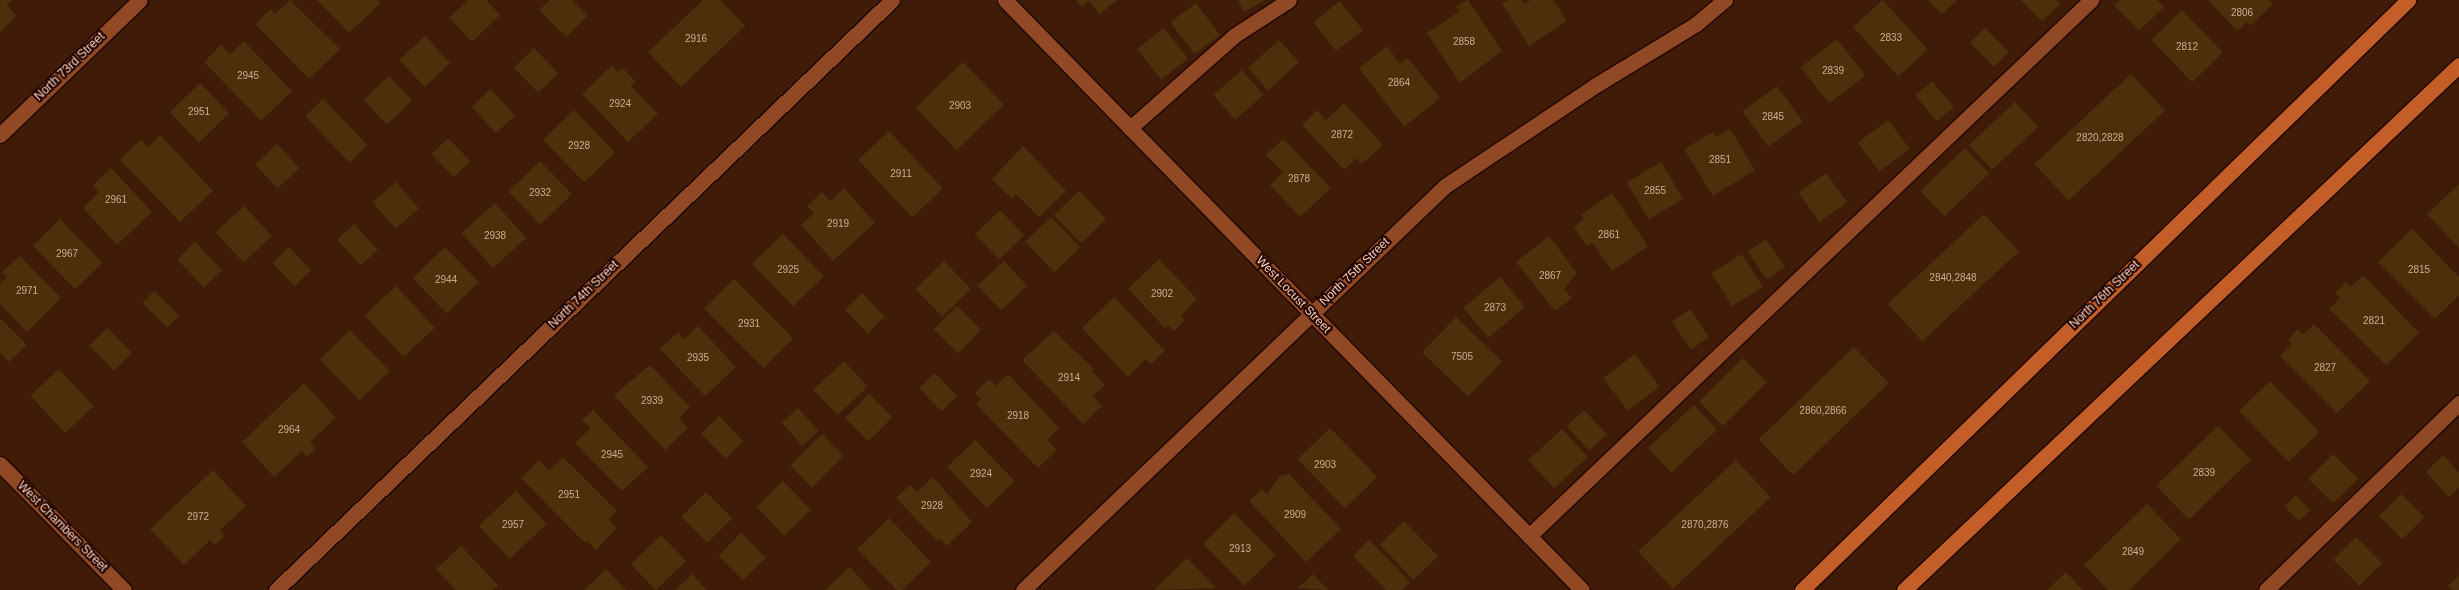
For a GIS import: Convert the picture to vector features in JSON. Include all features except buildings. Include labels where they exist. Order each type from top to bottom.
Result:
[{"type":"main road","name":"North 76th Street","points":[[1802,590],[2408,0]]},
{"type":"main road","points":[[1904,590],[2459,65]]},
{"type":"street","name":"North 73rd Street","points":[[0,135],[140,0]]},
{"type":"street","name":"North 74th Street","points":[[276,590],[892,0]]},
{"type":"street","name":"West Locust Street","points":[[1005,0],[1582,590]]},
{"type":"street","points":[[1130,128],[1235,35],[1289,0]]},
{"type":"street","name":"North 75th Street","points":[[1022,590],[1445,186],[1596,85],[1696,24],[1725,0]]},
{"type":"street","points":[[1529,536],[2092,0]]},
{"type":"street","points":[[2266,590],[2459,403]]},
{"type":"street","name":"West Chambers Street","points":[[0,464],[124,590]]}]
